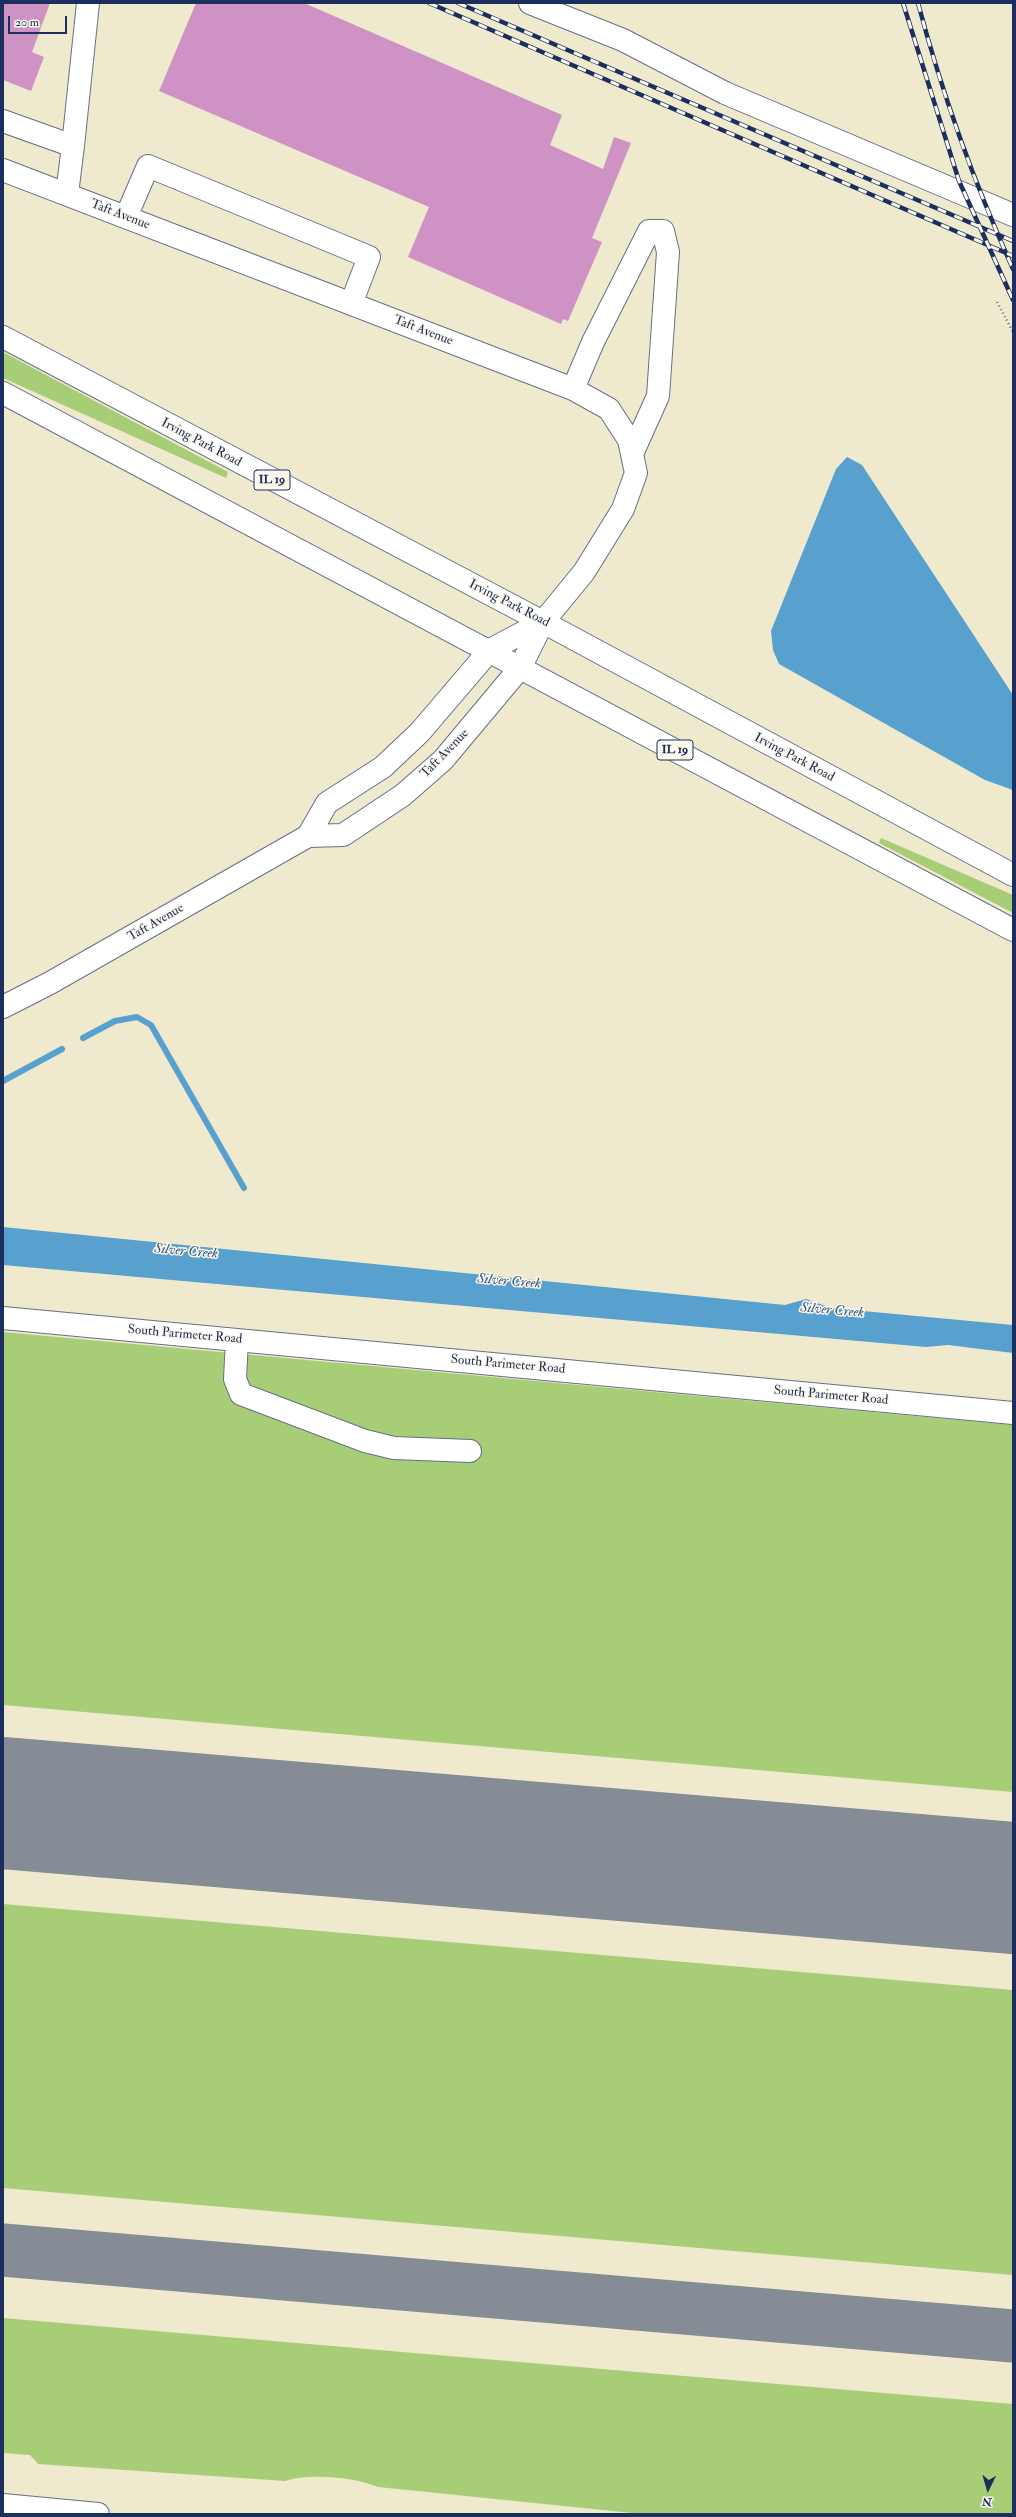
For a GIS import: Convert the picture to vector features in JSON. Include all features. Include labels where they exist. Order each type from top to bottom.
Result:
[{"type":"main road","points":[[67,194],[88,3]]},
{"type":"main road","points":[[530,3],[623,40],[725,93],[1013,215]]},
{"type":"main road","points":[[3,121],[73,146]]},
{"type":"main road","points":[[126,217],[148,166],[369,257],[351,304]]},
{"type":"main road","name":"Taft Avenue","points":[[3,170],[573,389],[609,409],[629,440],[636,473],[623,509],[584,572],[543,622],[520,668],[443,760],[403,795],[343,835],[308,836],[50,983],[3,1007]]},
{"type":"main road","points":[[573,389],[593,342],[649,231],[663,231],[668,252],[658,396],[632,454]]},
{"type":"main road","name":"Irving Park Road","points":[[3,337],[543,622],[1013,875]]},
{"type":"main road","name":"IL 19","points":[[3,393],[490,650],[520,668],[1013,930]]},
{"type":"main road","name":"Taft Avenue","points":[[308,836],[327,803],[384,767],[420,732],[490,650],[543,622]]},
{"type":"main road","name":"South Parimeter Road","points":[[3,1318],[1013,1413]]},
{"type":"main road","points":[[238,1340],[234,1379],[241,1394],[366,1441],[394,1448],[470,1451]]},
{"type":"main road","points":[[3,2505],[98,2514]]},
{"type":"path","points":[[997,302],[1013,332]]},
{"type":"green space","points":[[3,352],[228,472],[226,478],[3,378]]},
{"type":"green space","points":[[881,838],[1013,895],[1013,913],[879,843]]},
{"type":"green space","points":[[3,1332],[1013,1425],[1013,1792],[3,1705]]},
{"type":"green space","points":[[3,1904],[1013,1990],[1013,2275],[3,2188]]},
{"type":"green space","points":[[3,2318],[1013,2404],[1013,2514],[642,2514],[378,2487],[357,2481],[332,2477],[307,2477],[285,2481],[38,2464],[30,2455],[3,2453]]},
{"type":"water","points":[[847,457],[862,465],[1013,695],[1013,790],[985,780],[779,664],[773,650],[771,631],[836,469]]},
{"type":"water","name":"Silver Creek","points":[[3,1227],[785,1305],[806,1299],[831,1308],[1013,1325],[1013,1353],[948,1345],[926,1347],[3,1265]]},
{"type":"building","points":[[3,3],[50,3],[32,52],[44,57],[31,91],[3,80]]},
{"type":"building","points":[[196,3],[304,3],[562,115],[550,145],[603,169],[614,137],[631,143],[592,238],[602,242],[568,321],[563,319],[561,324],[408,257],[429,207],[159,91]]},
{"type":"waterway","points":[[83,1038],[115,1021],[137,1017],[151,1025],[244,1188]]},
{"type":"waterway","points":[[3,1081],[62,1049]]},
{"type":"taxiway","points":[[3,2250],[1013,2336]]},
{"type":"runway","points":[[3,1803],[1013,1888]]},
{"type":"railway","points":[[429,3],[1013,256]]},
{"type":"railway","points":[[458,3],[1013,241]]},
{"type":"railway","points":[[903,3],[959,181],[1013,300]]},
{"type":"railway","points":[[918,3],[948,105],[972,171],[1013,269]]}]
